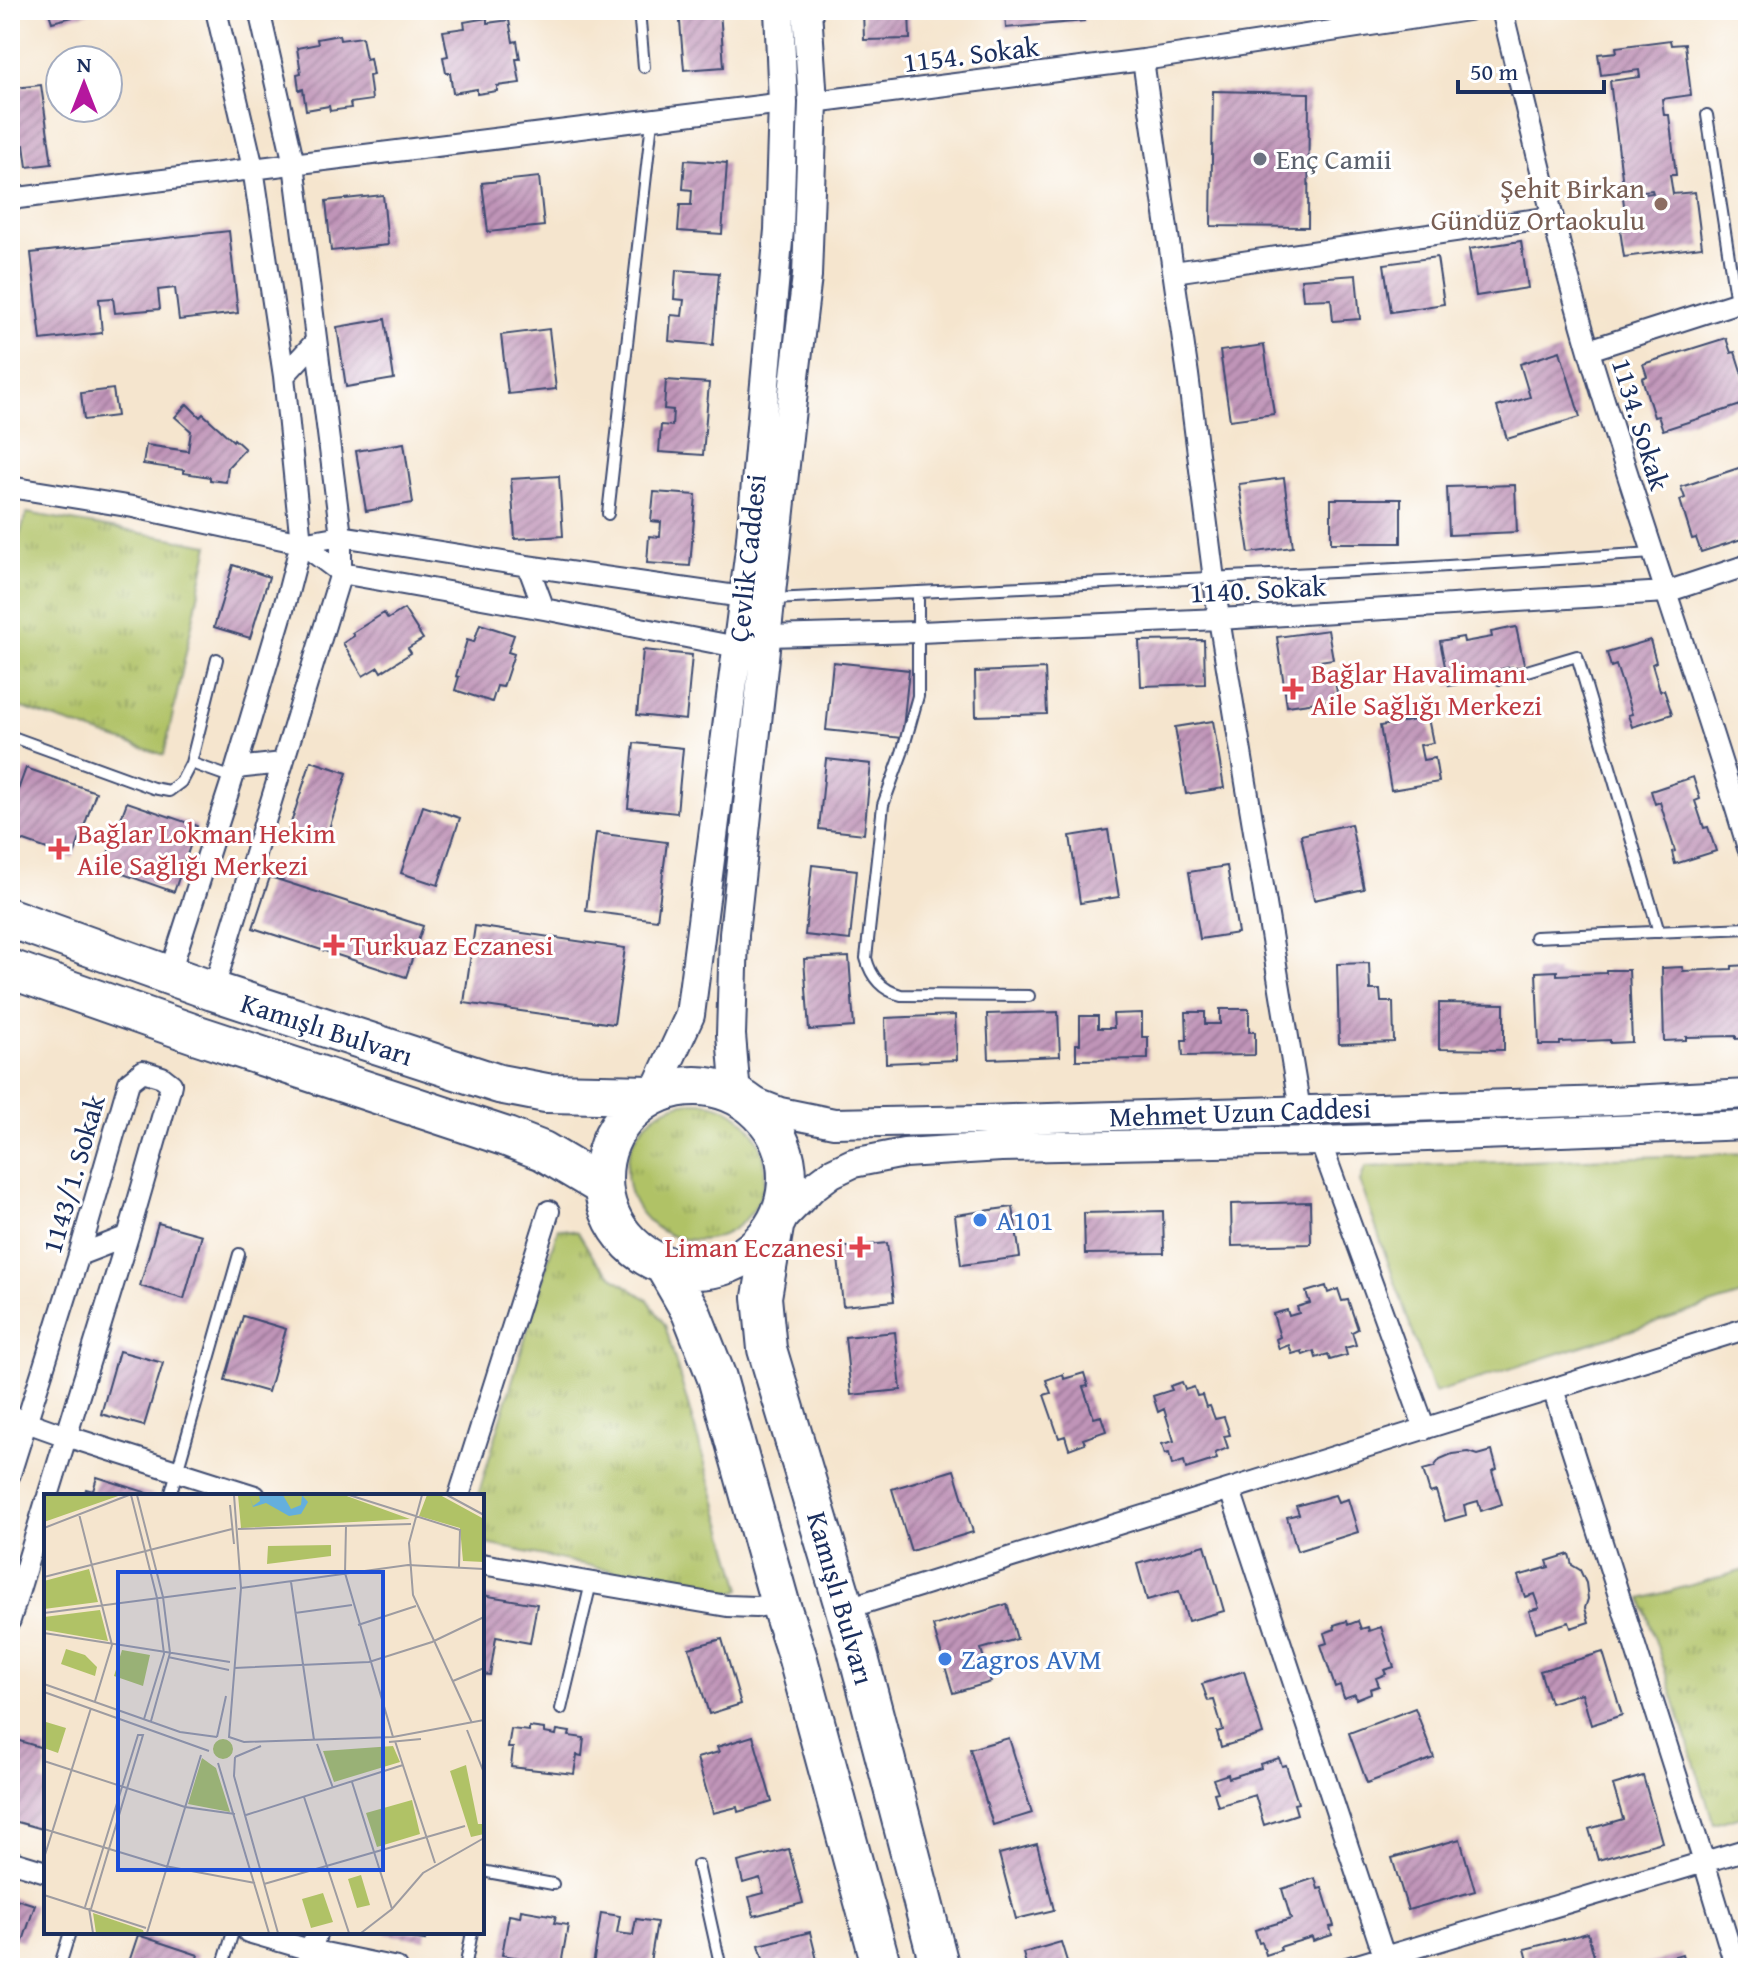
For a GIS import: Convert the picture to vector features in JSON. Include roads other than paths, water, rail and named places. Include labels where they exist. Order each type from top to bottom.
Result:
[{"type":"highway","name":"Kamışlı Bulvarı","points":[[10,918],[213,991],[499,1084],[546,1093],[653,1095]]},
{"type":"highway","name":"Kamışlı Bulvarı","points":[[10,969],[507,1137],[543,1151],[602,1186]]},
{"type":"highway","points":[[694,1085],[736,1095],[761,1113],[779,1138],[787,1167],[786,1198],[774,1227],[758,1246],[737,1260],[714,1268],[689,1270],[664,1265],[641,1253],[622,1235],[609,1212],[602,1186],[604,1159],[614,1133],[631,1111],[653,1095],[673,1088],[694,1085]]},
{"type":"highway","name":"Kamışlı Bulvarı","points":[[774,1227],[762,1297],[767,1349],[856,1646],[940,1968]]},
{"type":"highway","name":"Kamışlı Bulvarı","points":[[664,1265],[691,1312],[717,1378],[882,1968]]},
{"type":"main road","name":"Çevlik Caddesi","points":[[736,1095],[731,1035],[734,934],[767,636],[757,598],[750,549],[779,230],[783,103],[779,10]]},
{"type":"main road","name":"Çevlik Caddesi","points":[[653,1095],[690,1015],[737,647],[757,598],[791,409],[807,276],[813,102],[807,10]]},
{"type":"main road","name":"Mehmet Uzun Caddesi","points":[[736,1095],[780,1112],[834,1123],[1610,1101],[1748,1094]]},
{"type":"main road","points":[[774,1227],[812,1188],[832,1173],[853,1163],[904,1153],[1001,1147],[1320,1141],[1748,1125]]},
{"type":"street","points":[[213,991],[341,573],[341,536],[294,164],[259,10]]},
{"type":"street","name":"1154. Sokak","points":[[813,102],[1143,60],[1468,10]]},
{"type":"street","name":"1134. Sokak","points":[[1502,10],[1552,217],[1589,350],[1748,848]]},
{"type":"street","points":[[169,975],[234,773],[301,543],[284,376],[253,168],[219,13]]},
{"type":"street","points":[[1143,60],[1219,619],[1300,1110]]},
{"type":"street","points":[[10,199],[783,103]]},
{"type":"street","points":[[1174,272],[1552,217]]},
{"type":"street","points":[[1589,350],[1742,301]]},
{"type":"street","points":[[284,376],[316,341]]},
{"type":"street","points":[[10,487],[133,507],[301,543],[341,536],[757,598]]},
{"type":"street","points":[[301,543],[341,573],[737,647]]},
{"type":"street","name":"1140. Sokak","points":[[767,636],[1219,619],[1666,592],[1748,565]]},
{"type":"street","points":[[528,566],[544,609]]},
{"type":"street","points":[[234,773],[283,763]]},
{"type":"street","name":"1143/1. Sokak","points":[[10,1474],[18,1418],[79,1255],[129,1082],[143,1071],[162,1077],[171,1084],[128,1236]]},
{"type":"street","points":[[1320,1141],[1425,1429]]},
{"type":"street","points":[[460,1494],[549,1211]]},
{"type":"street","points":[[79,1255],[128,1236]]},
{"type":"street","points":[[49,1494],[128,1236]]},
{"type":"street","points":[[845,1611],[1748,1328]]},
{"type":"street","points":[[1553,1389],[1736,1968]]},
{"type":"street","points":[[18,1418],[249,1494]]},
{"type":"street","points":[[1230,1490],[1386,1963]]},
{"type":"street","points":[[10,1620],[44,1509]]},
{"type":"street","points":[[484,1564],[727,1606],[756,1607],[780,1603]]},
{"type":"street","points":[[1347,1968],[1386,1963],[1748,1849]]},
{"type":"street","points":[[10,1861],[44,1871]]},
{"type":"street","points":[[255,1934],[311,1950],[397,1968]]},
{"type":"lane","points":[[639,10],[644,67]]},
{"type":"lane","points":[[1707,115],[1742,301]]},
{"type":"lane","points":[[608,514],[652,121]]},
{"type":"lane","points":[[757,598],[1215,579],[1653,553]]},
{"type":"lane","points":[[918,592],[918,696],[883,805],[866,958],[879,984],[901,995],[1029,996]]},
{"type":"lane","points":[[1500,679],[1577,656],[1659,932]]},
{"type":"lane","points":[[10,736],[169,791],[181,782],[191,763],[217,659]]},
{"type":"lane","points":[[191,763],[234,773]]},
{"type":"lane","points":[[1535,937],[1748,928]]},
{"type":"lane","points":[[171,1494],[239,1254]]},
{"type":"lane","points":[[561,1709],[591,1583]]},
{"type":"lane","points":[[698,1865],[721,1968]]},
{"type":"lane","points":[[484,1873],[553,1884]]},
{"type":"lane","points":[[59,1968],[69,1934]]},
{"type":"lane","points":[[222,1968],[232,1934]]},
{"type":"lane","points":[[465,1968],[472,1934]]},
{"type":"place","name":"Enç Camii","points":[[1260,159]]},
{"type":"place","name":"Şehit Birkan Gündüz Ortaokulu","points":[[1661,204]]},
{"type":"place","name":"Bağlar Havalimanı Aile Sağlığı Merkezi","points":[[1293,689]]},
{"type":"place","name":"Bağlar Lokman Hekim Aile Sağlığı Merkezi","points":[[59,849]]},
{"type":"place","name":"Turkuaz Eczanesi","points":[[334,945]]},
{"type":"place","name":"A101","points":[[980,1220]]},
{"type":"place","name":"Liman Eczanesi","points":[[860,1247]]},
{"type":"place","name":"Zagros AVM","points":[[945,1659]]}]
